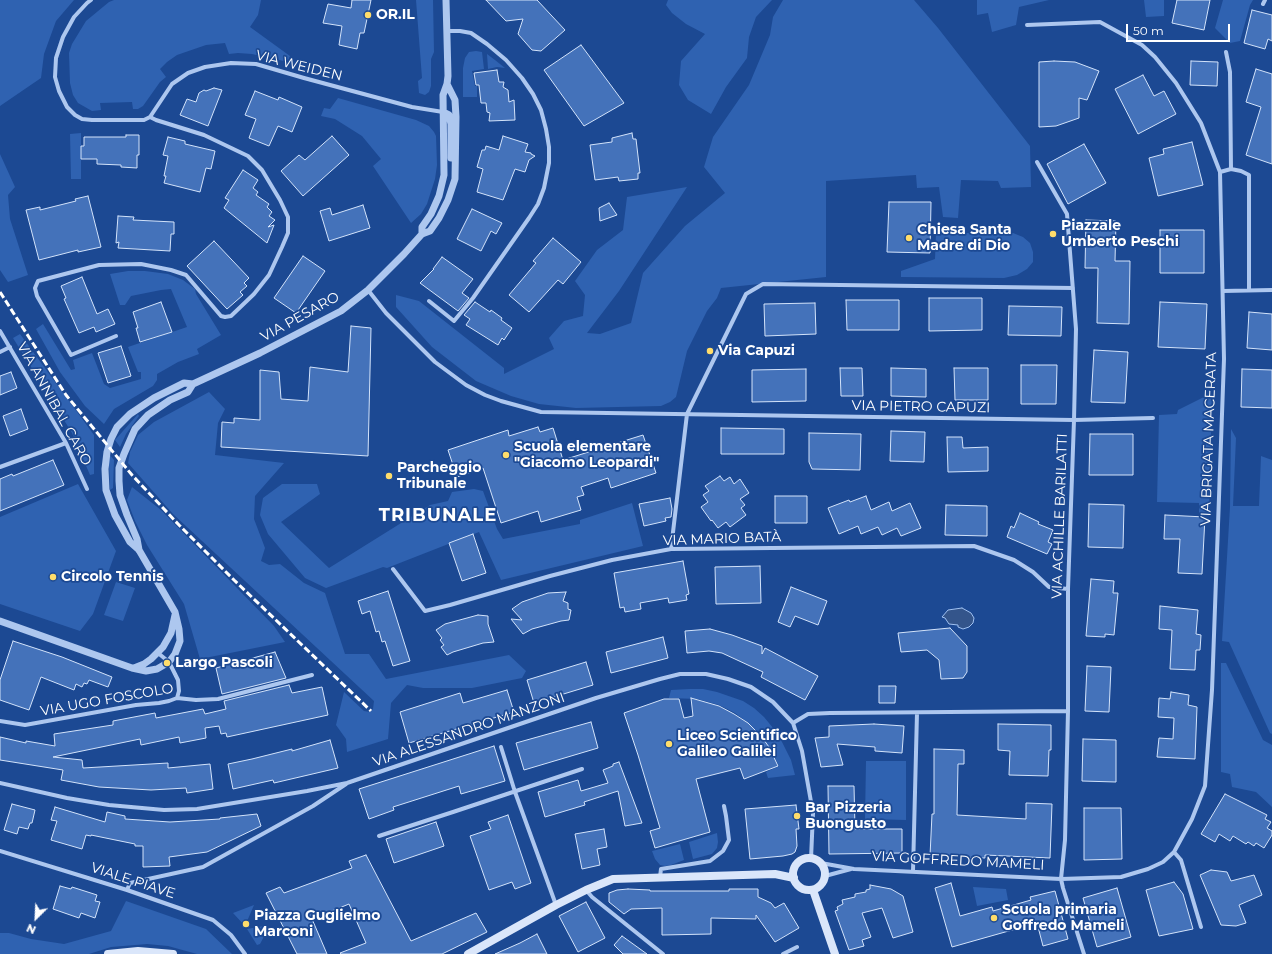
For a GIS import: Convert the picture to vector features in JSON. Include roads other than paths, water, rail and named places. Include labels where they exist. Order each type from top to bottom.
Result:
[{"type":"main road","points":[[468,954],[556,905],[613,879],[776,874],[787,871],[803,859],[811,859],[821,863],[824,870],[825,876],[820,885],[813,890],[801,888],[794,878],[793,871],[796,865]]},
{"type":"main road","points":[[776,874],[794,878]]},
{"type":"main road","points":[[813,890],[835,954]]},
{"type":"main road","points":[[108,954],[138,951],[173,954]]},
{"type":"street","name":"VIA WEIDEN","points":[[91,0],[74,17],[63,37],[56,58],[55,77],[59,91],[67,107],[75,115],[82,119],[144,120],[150,117],[172,84],[188,73],[205,66],[231,63],[256,64],[412,107],[443,112]]},
{"type":"street","name":"VIA PESARO","points":[[422,234],[422,227],[431,214],[439,196],[444,175],[443,95],[447,84],[446,0]]},
{"type":"street","name":"VIA BRIGATA MACERATA","points":[[1027,26],[1100,22],[1142,44],[1155,57],[1176,83],[1201,123],[1220,172],[1224,359],[1212,690],[1205,786],[1202,798],[1174,852],[1163,862],[1148,869],[1121,877],[1061,879]]},
{"type":"street","points":[[429,301],[454,321],[473,298],[532,214],[538,204],[544,188],[549,163],[549,147],[541,110],[533,94],[522,78],[506,60],[487,44],[470,33],[447,31]]},
{"type":"street","points":[[1226,52],[1230,72],[1232,119],[1231,170]]},
{"type":"street","name":"VIA PESARO","points":[[169,662],[175,654],[180,641],[175,612],[138,550],[130,542],[115,516],[106,490],[105,469],[107,452],[117,427],[130,414],[154,398],[184,384],[193,384],[260,353],[341,311],[368,290],[422,234],[430,231],[439,218],[448,200],[455,179],[456,100],[447,84]]},
{"type":"street","name":"VIA PESARO","points":[[443,112],[449,115],[451,124],[451,176],[455,179]]},
{"type":"street","points":[[116,336],[71,355],[37,296],[34,288],[38,281],[99,265],[141,264],[171,270],[186,275],[220,316],[231,316],[254,294],[269,275],[288,233],[288,217],[280,200],[262,170],[248,156],[204,135],[150,117]]},
{"type":"street","name":"VIA ACHILLE BARILATTI","points":[[1036,162],[1067,214],[1076,329],[1068,589],[1068,711],[1065,840],[1061,879]]},
{"type":"street","points":[[1220,172],[1231,170],[1241,171],[1249,175],[1249,290]]},
{"type":"street","points":[[671,549],[687,414],[746,294],[763,284],[1073,288]]},
{"type":"street","name":"VIA PIETRO CAPUZI","points":[[368,290],[386,313],[435,362],[466,385],[501,401],[542,412],[590,414],[687,414],[1074,420],[1153,418]]},
{"type":"street","points":[[1223,291],[1272,290]]},
{"type":"street","name":"VIA ANNIBAL CARO","points":[[0,331],[66,443],[87,489]]},
{"type":"street","points":[[0,352],[10,347]]},
{"type":"street","name":"VIA PESARO","points":[[138,550],[137,539],[120,495],[119,468],[135,429],[148,415],[170,400],[188,392],[193,384]]},
{"type":"street","points":[[0,467],[66,443]]},
{"type":"street","name":"VIA MARIO BATÀ","points":[[393,569],[425,611],[612,560],[671,549],[974,546],[1014,560],[1033,572],[1050,587],[1068,589]]},
{"type":"street","points":[[132,668],[144,664],[163,647],[171,633],[175,612]]},
{"type":"street","points":[[0,621],[132,668],[146,671],[157,669],[169,662]]},
{"type":"street","points":[[158,653],[169,662],[175,674],[180,691],[177,698]]},
{"type":"street","name":"VIA ALESSANDRO MANZONI","points":[[0,783],[67,798],[109,805],[164,810],[197,809],[347,783],[596,698],[660,678],[680,674],[706,674],[752,687],[773,702],[793,723],[802,751],[813,813],[811,859]]},
{"type":"street","name":"VIA UGO FOSCOLO","points":[[0,721],[25,725],[136,705],[159,703],[177,698],[196,700],[218,699],[312,675]]},
{"type":"street","points":[[793,723],[808,714],[830,713],[1068,711]]},
{"type":"street","points":[[913,871],[917,713]]},
{"type":"street","points":[[501,747],[515,792],[556,905]]},
{"type":"street","points":[[379,836],[515,792],[582,768]]},
{"type":"street","points":[[127,890],[130,883],[203,867],[313,806],[347,783]]},
{"type":"street","points":[[660,878],[661,869],[710,861],[723,851],[729,840],[724,806]]},
{"type":"street","name":"VIALE PIAVE","points":[[0,851],[127,890],[213,920],[231,935],[245,954]]},
{"type":"street","points":[[1174,852],[1181,860],[1201,927]]},
{"type":"street","name":"VIA GOFFREDO MAMELI","points":[[821,863],[854,868],[1061,879]]},
{"type":"street","name":"VIA GOFFREDO MAMELI","points":[[825,876],[854,868]]},
{"type":"street","points":[[1061,879],[1084,954]]},
{"type":"street","points":[[586,890],[592,897],[663,954]]},
{"type":"street","points":[[783,954],[797,947]]},
{"type":"railway","points":[[0,292],[66,395],[132,475],[234,580],[371,711]]},
{"type":"place","name":"OR.IL","points":[[368,15]]},
{"type":"place","name":"Piazzale Umberto Peschi","points":[[1053,234]]},
{"type":"place","name":"Chiesa Santa Madre di Dio","points":[[909,238]]},
{"type":"place","name":"Via Capuzi","points":[[710,351]]},
{"type":"place","name":"Scuola elementare \"Giacomo Leopardi\"","points":[[506,455]]},
{"type":"place","name":"Parcheggio Tribunale","points":[[389,476]]},
{"type":"place","name":"Circolo Tennis","points":[[53,577]]},
{"type":"place","name":"Largo Pascoli","points":[[167,663]]},
{"type":"place","name":"Liceo Scientifico Galileo Galilei","points":[[669,744]]},
{"type":"place","name":"Bar Pizzeria Buongusto","points":[[797,816]]},
{"type":"place","name":"Scuola primaria Goffredo Mameli","points":[[994,918]]},
{"type":"place","name":"Piazza Guglielmo Marconi","points":[[246,924]]},
{"type":"district","name":"TRIBUNALE","points":[[438,516]]}]
